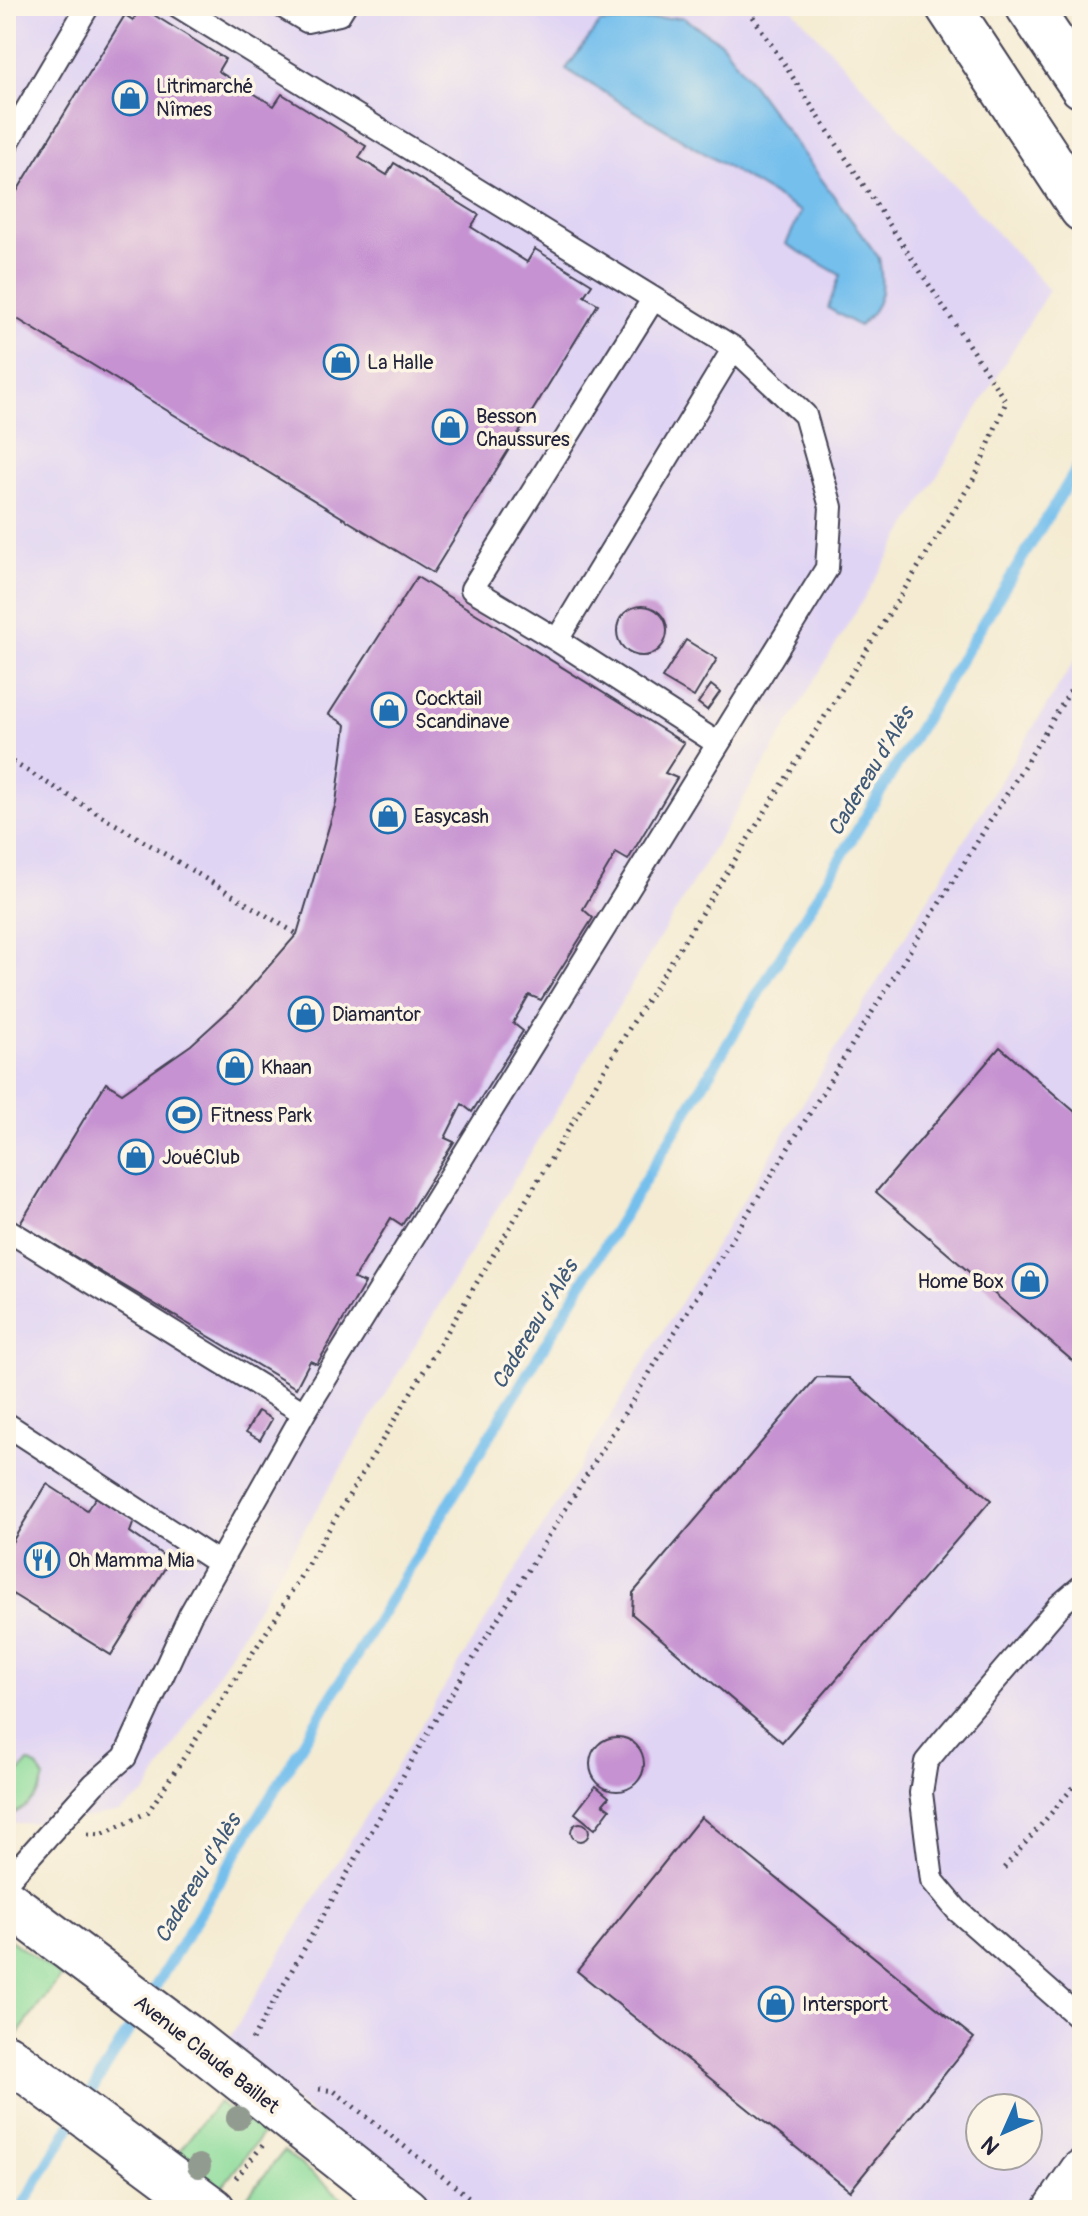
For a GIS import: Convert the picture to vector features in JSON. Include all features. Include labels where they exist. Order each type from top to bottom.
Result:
[{"type":"main road","points":[[948,6],[1082,209]]},
{"type":"main road","points":[[1028,6],[1082,86]]},
{"type":"main road","name":"Avenue Claude Baillet","points":[[6,1901],[84,1959],[228,2054],[406,2210]]},
{"type":"main road","points":[[14,2062],[213,2210]]},
{"type":"main road","points":[[1056,2210],[1082,2172]]},
{"type":"lane","points":[[6,145],[88,6]]},
{"type":"lane","points":[[6,1882],[94,1784],[125,1757],[190,1615],[304,1413],[827,568],[831,507],[805,415],[734,348],[652,301],[178,6]]},
{"type":"lane","points":[[282,6],[307,21],[339,14],[344,6]]},
{"type":"lane","points":[[652,301],[472,589],[717,743]]},
{"type":"lane","points":[[557,640],[734,348]]},
{"type":"lane","points":[[6,1229],[304,1413]]},
{"type":"lane","points":[[6,1424],[219,1563]]},
{"type":"lane","points":[[1082,1586],[1060,1605],[926,1762],[921,1793],[932,1880],[957,1910],[1082,2020]]},
{"type":"path","points":[[228,2054],[1082,672]]},
{"type":"path","points":[[6,758],[297,934]]},
{"type":"path","points":[[1004,1868],[1082,1777]]},
{"type":"shaded area","points":[[6,6],[790,6],[1049,290],[146,1793],[119,1812],[76,1820],[6,1824]]},
{"type":"shaded area","points":[[1082,648],[1082,2210],[430,2210],[225,2045]]},
{"type":"green space","points":[[28,1762],[36,1766],[44,1778],[42,1786],[30,1802],[6,1818],[6,1763],[20,1772]]},
{"type":"green space","points":[[6,1937],[61,1976],[17,2035],[6,2027]]},
{"type":"green space","points":[[218,2102],[263,2133],[218,2192],[175,2156]]},
{"type":"green space","points":[[284,2151],[357,2210],[238,2208]]},
{"type":"water","points":[[682,17],[722,43],[879,258],[882,278],[878,303],[859,326],[828,308],[840,275],[786,244],[801,212],[566,69],[600,23]]},
{"type":"building","points":[[141,7],[225,59],[218,71],[274,106],[282,94],[366,146],[359,158],[387,175],[394,163],[479,215],[471,227],[527,262],[535,249],[592,284],[584,296],[598,304],[433,573],[6,312],[6,209],[125,15],[133,20]]},
{"type":"building","points":[[417,577],[684,743],[665,773],[677,778],[628,860],[616,853],[583,909],[593,918],[541,1000],[529,995],[513,1023],[523,1031],[472,1112],[462,1104],[445,1138],[454,1142],[402,1225],[391,1218],[354,1279],[365,1283],[317,1364],[310,1361],[296,1388],[20,1224],[106,1083],[122,1093],[191,1045],[236,1004],[297,934],[336,803],[346,725],[329,714]]},
{"type":"building","points":[[642,606],[660,613],[667,631],[660,649],[642,656],[624,649],[617,631],[624,613]]},
{"type":"building","points":[[686,640],[717,659],[694,697],[662,678]]},
{"type":"building","points":[[711,685],[720,692],[707,710],[698,703]]},
{"type":"building","name":"Home Box","points":[[1000,1047],[1082,1118],[1082,1369],[876,1192]]},
{"type":"building","points":[[817,1377],[849,1378],[991,1500],[782,1742],[632,1614],[633,1593]]},
{"type":"building","points":[[258,1411],[272,1419],[260,1440],[246,1432]]},
{"type":"building","points":[[47,1484],[87,1510],[96,1497],[134,1521],[130,1532],[170,1560],[111,1655],[6,1590],[6,1552]]},
{"type":"building","points":[[617,1737],[636,1745],[644,1764],[636,1783],[617,1791],[598,1783],[590,1764],[598,1745]]},
{"type":"building","points":[[596,1786],[609,1797],[603,1804],[610,1809],[595,1829],[575,1813]]},
{"type":"building","name":"Intersport","points":[[701,1817],[974,2038],[850,2191],[577,1971]]},
{"type":"building","points":[[580,1823],[589,1832],[580,1841],[571,1832]]},
{"type":"waterway","name":"Cadereau d'Alès","points":[[149,1997],[1082,460]]},
{"type":"waterway","name":"Cadereau d'Alès","points":[[84,2103],[140,2012]]},
{"type":"waterway","name":"Cadereau d'Alès","points":[[20,2210],[75,2118]]},
{"type":"place","name":"Litrimarché Nîmes","points":[[130,98]]},
{"type":"place","name":"La Halle","points":[[341,362]]},
{"type":"place","name":"Besson Chaussures","points":[[450,427]]},
{"type":"place","name":"Cocktail Scandinave","points":[[389,710]]},
{"type":"place","name":"Easycash","points":[[388,816]]},
{"type":"place","name":"Diamantor","points":[[306,1014]]},
{"type":"place","name":"Khaan","points":[[235,1067]]},
{"type":"place","name":"Fitness Park","points":[[184,1115]]},
{"type":"place","name":"JouéClub","points":[[136,1157]]},
{"type":"place","name":"Home Box","points":[[1030,1281]]},
{"type":"place","name":"Oh Mamma Mia","points":[[42,1560]]},
{"type":"place","name":"Intersport","points":[[776,2004]]}]
